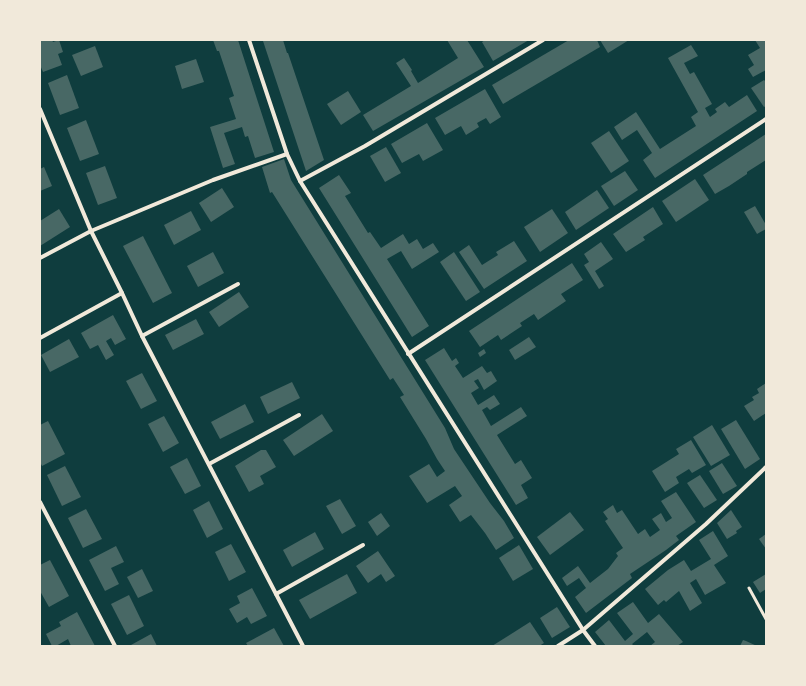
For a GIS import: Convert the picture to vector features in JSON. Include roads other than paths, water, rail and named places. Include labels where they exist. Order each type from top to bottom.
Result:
[{"type":"street","points":[[249,40],[287,154],[300,181],[582,630],[595,646]]},
{"type":"street","points":[[300,181],[365,146],[544,40]]},
{"type":"street","points":[[40,109],[91,231],[142,336],[303,646]]},
{"type":"street","points":[[408,354],[766,119]]},
{"type":"street","points":[[40,258],[91,231],[213,180],[287,154]]},
{"type":"street","points":[[142,336],[238,284]]},
{"type":"street","points":[[40,338],[122,293]]},
{"type":"street","points":[[209,464],[299,415]]},
{"type":"street","points":[[558,646],[582,630],[706,524],[766,467]]},
{"type":"street","points":[[40,502],[115,646]]},
{"type":"street","points":[[276,594],[363,545]]},
{"type":"lane","points":[[749,588],[766,619]]}]
